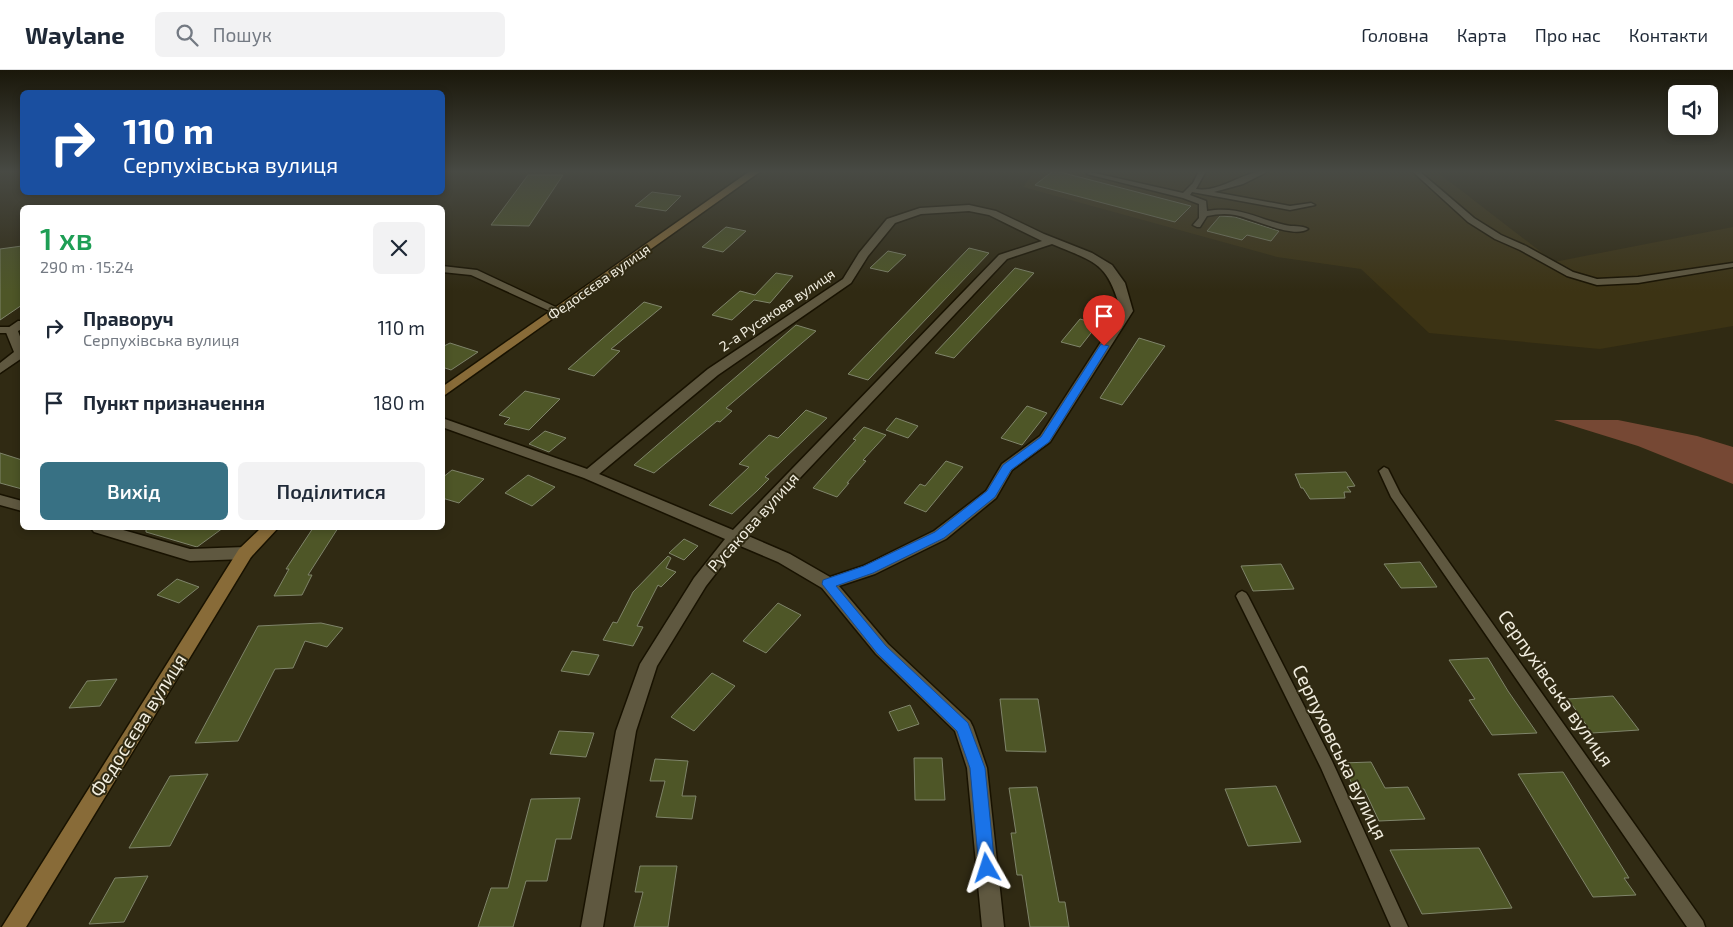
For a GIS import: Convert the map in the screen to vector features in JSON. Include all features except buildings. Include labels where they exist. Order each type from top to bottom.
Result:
[{"type":"main road","name":"Федосєєва вулиця","points":[[445,391],[700,211]]},
{"type":"main road","name":"Федосєєва вулиця","points":[[13,927],[245,552],[268,530]]},
{"type":"street","name":"2-а Русакова вулиця","points":[[589,475],[713,372],[847,281],[863,255],[891,221],[920,211]]},
{"type":"street","name":"2-а Русакова вулиця","points":[[828,584],[869,570],[940,535],[991,494],[1007,467],[1045,439],[1127,311],[1119,283],[1108,268],[1088,255],[1052,241],[992,213],[983,211]]},
{"type":"street","name":"Русакова вулиця","points":[[592,927],[626,731],[649,664],[700,582],[735,537],[1003,257],[1052,241]]},
{"type":"street","points":[[445,269],[473,272],[558,312]]},
{"type":"street","points":[[20,325],[5,330],[20,350]]},
{"type":"street","points":[[0,369],[20,354]]},
{"type":"street","points":[[445,423],[589,475],[784,558],[828,584],[882,650],[963,727],[977,768],[993,927]]},
{"type":"street","points":[[0,500],[20,505]]},
{"type":"street","points":[[106,530],[190,555],[245,552]]},
{"type":"lane","points":[[1197,224],[1203,211]]},
{"type":"lane","points":[[1203,214],[1223,211],[1261,219],[1297,231],[1304,229]]},
{"type":"lane","points":[[1461,211],[1471,220],[1498,237],[1523,248],[1570,274],[1598,282],[1638,280],[1733,265]]},
{"type":"lane","name":"Серпухівська вулиця","points":[[1384,471],[1401,503],[1696,927]]},
{"type":"lane","name":"Серпуховська вулиця","points":[[1242,596],[1327,766],[1400,927]]},
{"type":"shaded area","points":[[1110,211],[1488,211],[1554,262],[1733,227],[1733,326],[1600,349],[1429,333],[1361,269],[1277,257]]},
{"type":"shaded area","points":[[1554,420],[1618,420],[1697,436],[1733,447],[1733,484],[1638,446]]},
{"type":"route","points":[[987,868],[977,768],[963,727],[935,698],[882,650],[828,584],[869,570],[940,535],[991,494],[1007,467],[1045,439],[1104,346]]}]
